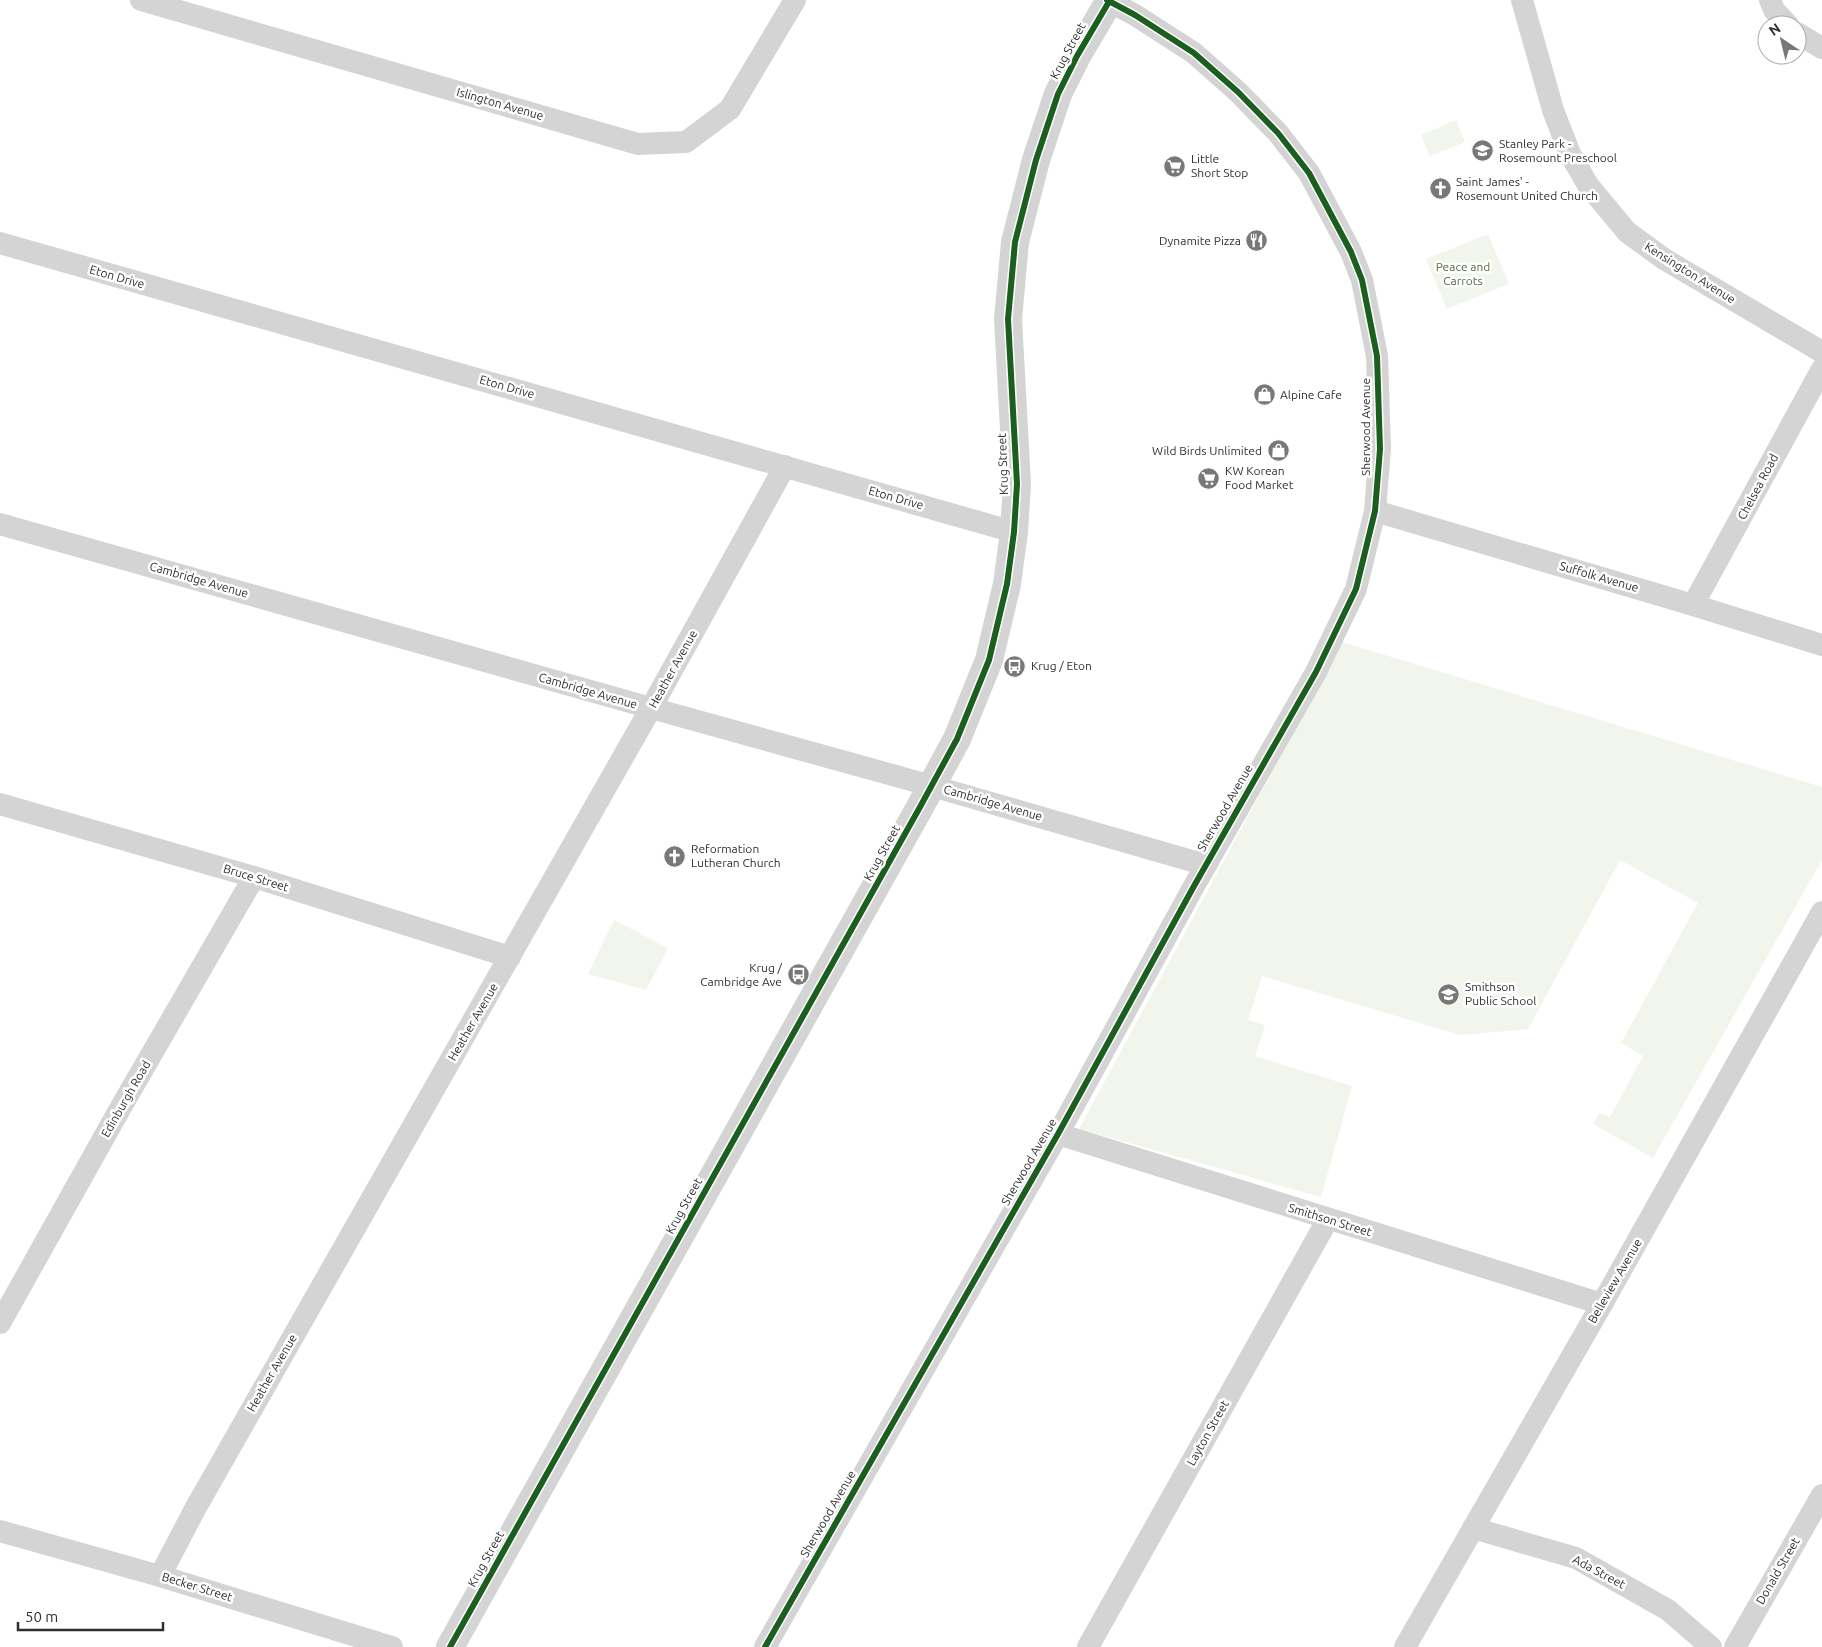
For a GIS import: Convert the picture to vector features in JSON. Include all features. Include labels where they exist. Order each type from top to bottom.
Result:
[{"type":"street","name":"Islington Avenue","points":[[141,0],[638,144],[686,142],[730,109],[795,0]]},
{"type":"street","name":"Sherwood Avenue","points":[[765,1647],[1058,1134],[1206,865],[1316,672],[1356,589],[1375,511],[1380,449],[1377,356],[1362,280],[1351,252],[1309,173],[1278,132],[1238,92],[1194,53],[1109,0]]},
{"type":"street","name":"Krug Street","points":[[450,1647],[932,786],[957,739],[990,660],[1007,584],[1014,532],[1017,484],[1008,319],[1015,242],[1036,160],[1058,94],[1109,0]]},
{"type":"street","name":"Kensington Avenue","points":[[1522,0],[1554,110],[1570,154],[1588,186],[1627,232],[1664,259],[1822,352]]},
{"type":"street","points":[[1770,0],[1774,10],[1779,15]]},
{"type":"street","points":[[1807,39],[1822,48]]},
{"type":"street","name":"Eton Drive","points":[[0,243],[1014,532]]},
{"type":"street","name":"Chelsea Road","points":[[1693,605],[1822,369]]},
{"type":"street","name":"Heather Avenue","points":[[160,1576],[205,1492],[651,708],[785,466]]},
{"type":"street","name":"Suffolk Avenue","points":[[1375,511],[1822,645]]},
{"type":"street","name":"Cambridge Avenue","points":[[0,524],[1206,865]]},
{"type":"street","name":"Bruce Street","points":[[0,804],[254,877],[510,957]]},
{"type":"street","name":"Edinburgh Road","points":[[0,1323],[121,1106],[254,877]]},
{"type":"street","name":"Belleview Avenue","points":[[1405,1647],[1602,1304],[1822,912]]},
{"type":"street","name":"Smithson Street","points":[[1058,1134],[1602,1304]]},
{"type":"street","name":"Layton Street","points":[[1088,1647],[1328,1219]]},
{"type":"street","name":"Donald Street","points":[[1735,1647],[1822,1495]]},
{"type":"street","name":"Ada Street","points":[[1473,1528],[1576,1558],[1668,1610],[1711,1647]]},
{"type":"street","name":"Becker Street","points":[[0,1531],[160,1576],[392,1647]]},
{"type":"green space","points":[[1456,120],[1465,142],[1430,156],[1421,135]]},
{"type":"green space","name":"Peace and Carrots","points":[[1488,234],[1509,284],[1447,309],[1426,259]]},
{"type":"green space","name":"Smithson Public School","points":[[1342,642],[1822,787],[1822,860],[1653,1158],[1593,1124],[1599,1113],[1610,1117],[1643,1056],[1621,1043],[1698,903],[1620,860],[1528,1029],[1460,1035],[1262,976],[1248,1020],[1265,1025],[1255,1056],[1352,1086],[1321,1197],[1079,1129]]},
{"type":"green space","points":[[614,920],[668,948],[646,990],[588,974]]},
{"type":"cycle path","points":[[765,1647],[1058,1134],[1194,886],[1316,672],[1356,589],[1375,511],[1380,449],[1377,356],[1362,280],[1351,252],[1309,173],[1278,133],[1238,92],[1194,53],[1135,15],[1107,0]]},
{"type":"cycle path","points":[[450,1647],[920,807],[957,739],[989,660],[1007,584],[1014,532],[1017,484],[1008,319],[1015,242],[1036,160],[1058,94],[1077,56],[1110,0]]},
{"type":"place","name":"Stanley Park - Rosemount Preschool","points":[[1483,151]]},
{"type":"place","name":"Little Short Stop","points":[[1175,166]]},
{"type":"place","name":"Saint James' - Rosemount United Church","points":[[1440,189]]},
{"type":"place","name":"Dynamite Pizza","points":[[1257,241]]},
{"type":"place","name":"Alpine Cafe","points":[[1264,395]]},
{"type":"place","name":"Wild Birds Unlimited","points":[[1278,451]]},
{"type":"place","name":"KW Korean Food Market","points":[[1209,478]]},
{"type":"place","name":"Krug / Eton","points":[[1015,666]]},
{"type":"place","name":"Reformation Lutheran Church","points":[[675,856]]},
{"type":"place","name":"Krug / Cambridge Ave","points":[[798,975]]},
{"type":"place","name":"Smithson Public School","points":[[1449,994]]}]
